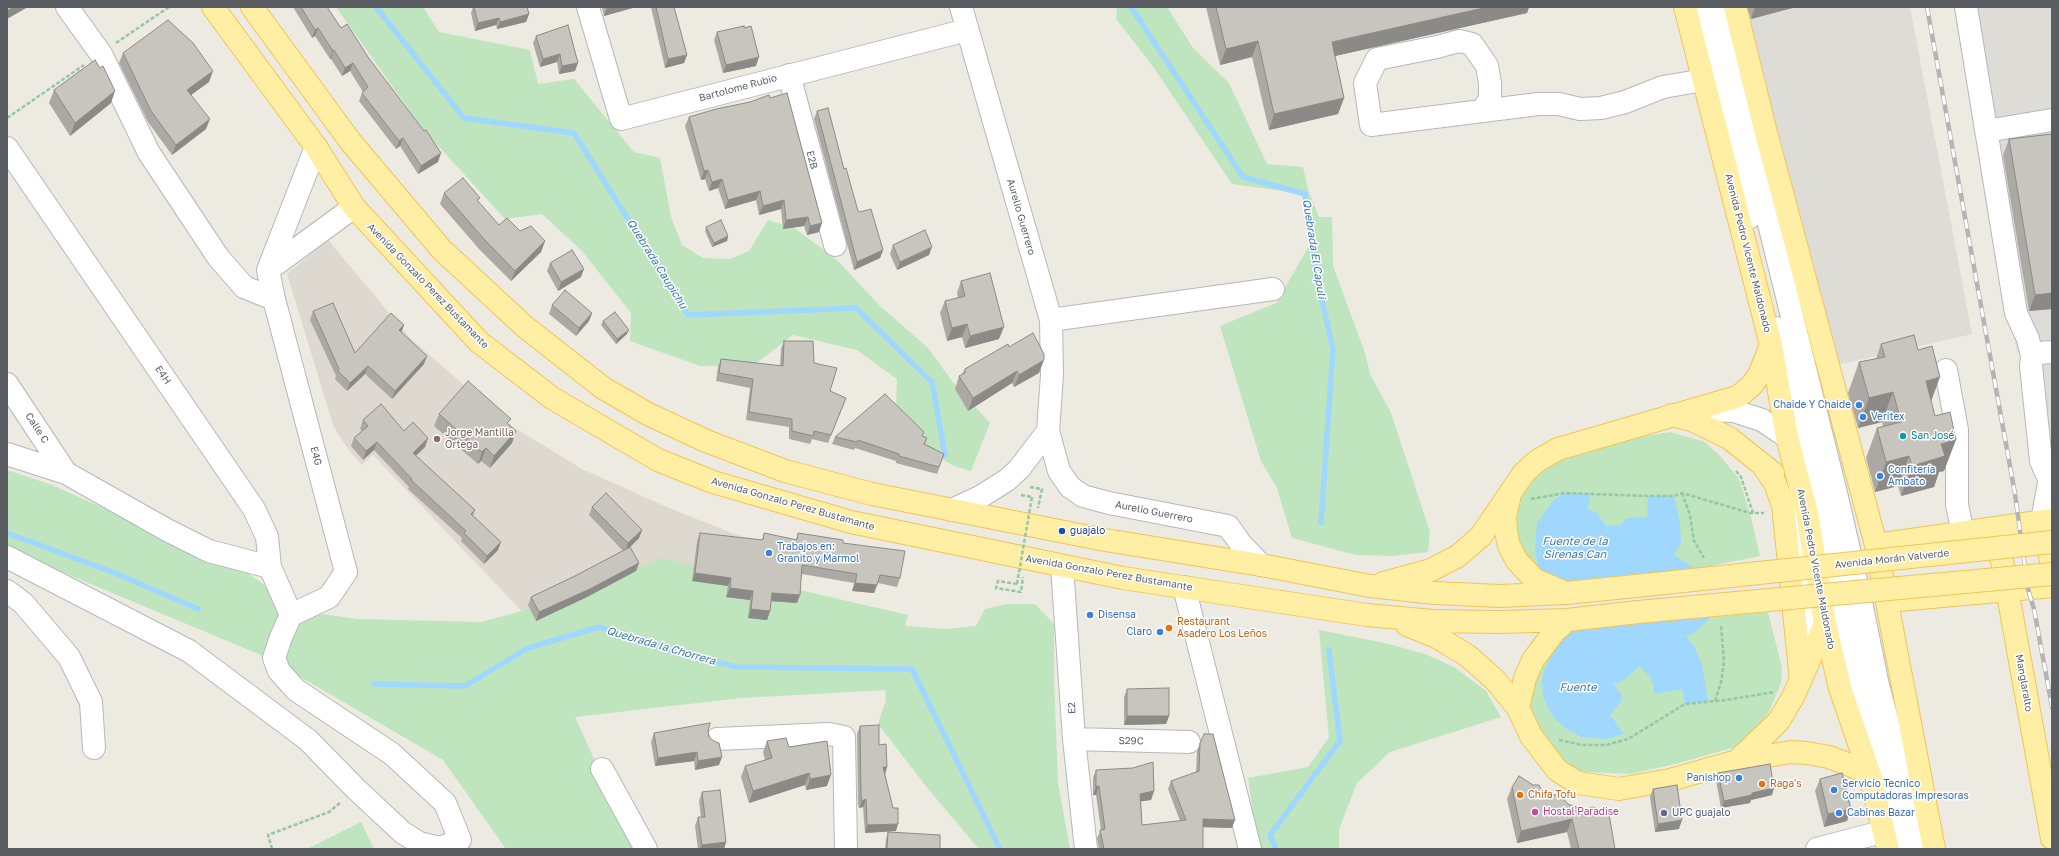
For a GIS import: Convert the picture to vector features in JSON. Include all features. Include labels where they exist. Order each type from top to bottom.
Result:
[{"type":"main road","name":"Avenida Gonzalo Perez Bustamante","points":[[213,7],[316,147],[354,207],[479,342],[552,398],[658,460],[713,482],[851,522],[1062,566],[1184,587],[1367,615],[1433,621],[1493,622],[1567,620],[1638,612],[2052,574]]},
{"type":"main road","points":[[252,7],[350,141],[442,250],[524,326],[603,388],[648,414],[698,438],[785,471],[872,494],[1112,542],[1261,565],[1370,586],[1435,593],[1500,596],[1566,593]]},
{"type":"main road","name":"Avenida Pedro Vicente Maldonado","points":[[1685,7],[1771,345],[1788,437],[1806,513],[1825,624],[1840,688],[1870,775],[1887,840]]},
{"type":"main road","points":[[1735,7],[1767,136],[1876,545],[1934,849]]},
{"type":"main road","points":[[1370,586],[1431,570],[1458,556],[1480,536],[1509,499],[1528,470],[1538,461],[1558,449],[1737,397],[1752,385],[1759,375],[1771,345]]},
{"type":"main road","points":[[1672,415],[1692,420],[1729,438],[1779,478],[1789,503],[1797,689]]},
{"type":"main road","points":[[1509,499],[1506,531],[1509,546],[1517,561],[1535,580],[1542,585],[1566,593]]},
{"type":"main road","points":[[1789,503],[1806,513]]},
{"type":"main road","points":[[1876,545],[2047,521],[2052,565]]},
{"type":"main road","name":"Manglaralto","points":[[1996,528],[2052,838]]},
{"type":"main road","name":"Avenida Morán Valverde","points":[[1566,593],[2052,542]]},
{"type":"main road","points":[[1887,600],[2052,586]]},
{"type":"main road","points":[[1367,615],[1403,623],[1436,636],[1473,660],[1495,680],[1518,708],[1531,736],[1557,770],[1572,781],[1590,786],[1626,787],[1670,780],[1737,761],[1791,752],[1829,757],[1870,775]]},
{"type":"main road","points":[[1518,708],[1525,678],[1533,660],[1554,632],[1567,620]]},
{"type":"main road","points":[[1737,761],[1775,725],[1797,689],[1825,624]]},
{"type":"main road","points":[[1775,725],[1779,741],[1791,752]]},
{"type":"street","points":[[67,7],[101,54],[149,153],[214,251],[244,287],[274,299]]},
{"type":"street","name":"Bartolome Rubio","points":[[588,7],[621,119],[967,30]]},
{"type":"street","name":"Aurelio Guerrero","points":[[961,7],[1051,320],[1052,375],[1048,431],[1059,471],[1070,487],[1083,496],[1109,504],[1228,526],[1241,544],[1261,565]]},
{"type":"street","points":[[1698,7],[1810,461],[1859,676],[1889,799],[1899,849]]},
{"type":"street","points":[[1715,7],[1836,492],[1877,681],[1906,794],[1916,849]]},
{"type":"street","points":[[1966,7],[2016,314],[2028,339],[2042,354],[2031,366],[2042,461],[2051,484],[2047,521]]},
{"type":"street","points":[[1483,110],[1490,98],[1490,82],[1487,66],[1472,44],[1459,41],[1378,59],[1365,83],[1371,125],[1538,104],[1560,104],[1580,109],[1601,108],[1625,102],[1663,87],[1704,80]]},
{"type":"street","name":"E2B","points":[[789,75],[836,244]]},
{"type":"street","points":[[1986,131],[2052,120]]},
{"type":"street","points":[[268,270],[316,147]]},
{"type":"street","name":"E4H","points":[[7,148],[254,509],[267,537],[270,567],[291,615]]},
{"type":"street","points":[[268,270],[354,207]]},
{"type":"street","name":"E4G","points":[[268,270],[274,299],[346,572],[329,597],[291,615]]},
{"type":"street","points":[[1051,320],[1273,288]]},
{"type":"street","points":[[1946,370],[1957,430],[1957,505],[1963,533]]},
{"type":"street","name":"Calle C","points":[[7,384],[66,473]]},
{"type":"street","points":[[1672,415],[1703,410],[1734,411],[1762,420],[1788,437],[1836,492]]},
{"type":"street","points":[[952,510],[980,497],[1006,480],[1024,463],[1048,431]]},
{"type":"street","points":[[7,454],[66,473],[167,530],[209,551],[270,567]]},
{"type":"street","points":[[1789,503],[1814,650]]},
{"type":"street","points":[[7,557],[188,651],[308,740],[356,789],[402,832],[419,843],[440,848],[460,840],[445,803],[392,754],[296,690],[279,671],[274,658],[281,637],[291,615]]},
{"type":"street","name":"E2","points":[[1062,566],[1074,739],[1086,849]]},
{"type":"street","points":[[1184,587],[1250,849]]},
{"type":"street","points":[[7,591],[23,603],[69,657],[91,702],[94,748]]},
{"type":"street","points":[[1861,602],[1887,600]]},
{"type":"street","points":[[717,739],[829,734],[844,737],[846,849]]},
{"type":"street","name":"S29C","points":[[1074,739],[1189,742]]},
{"type":"street","points":[[602,768],[646,849]]},
{"type":"street","points":[[1870,775],[1889,799]]},
{"type":"street","points":[[1817,849],[1887,840]]},
{"type":"path","points":[[1509,499],[1565,492],[1648,496],[1674,496],[1682,493],[1750,513],[1789,503]]},
{"type":"path","points":[[1021,592],[996,588],[998,581],[1017,584],[1032,496]]},
{"type":"path","points":[[1531,736],[1582,745],[1606,745],[1628,738],[1685,704],[1726,700],[1770,691],[1797,689]]},
{"type":"path","points":[[272,849],[268,835],[329,812],[356,789]]},
{"type":"shaded area","points":[[1734,7],[1910,7],[1972,334],[1824,368]]},
{"type":"shaded area","points":[[1954,7],[2052,7],[2052,477],[2036,362],[2017,352]]},
{"type":"shaded area","name":"Jorge Mantilla Ortega","points":[[328,240],[411,339],[510,425],[582,469],[669,508],[755,542],[744,615],[535,625],[373,455],[362,465],[349,450],[334,428],[287,274]]},
{"type":"green space","points":[[336,7],[423,7],[439,32],[530,50],[538,84],[574,79],[634,152],[660,158],[671,217],[682,245],[703,258],[730,259],[749,251],[768,220],[796,229],[837,260],[879,305],[928,348],[952,381],[990,423],[971,471],[954,466],[928,451],[896,410],[897,379],[857,350],[793,335],[754,365],[700,366],[630,341],[631,313],[582,251],[542,214],[505,219],[422,128]]},
{"type":"green space","points":[[1117,7],[1167,7],[1193,48],[1229,83],[1267,164],[1303,167],[1308,190],[1319,217],[1332,217],[1333,266],[1365,353],[1370,374],[1391,413],[1430,532],[1428,552],[1393,556],[1356,555],[1292,538],[1277,488],[1261,461],[1220,326],[1276,303],[1312,241],[1305,194],[1232,184],[1152,65],[1116,19]]},
{"type":"green space","points":[[1670,432],[1705,442],[1722,458],[1739,479],[1750,513],[1760,556],[1696,569],[1542,585],[1505,516],[1537,461],[1616,441]]},
{"type":"green space","points":[[7,470],[52,485],[246,572],[300,611],[358,619],[481,622],[529,609],[662,558],[908,615],[905,626],[946,629],[976,626],[985,609],[1007,604],[1035,604],[1054,624],[1054,679],[1058,783],[1070,849],[979,849],[929,790],[878,724],[886,700],[885,690],[741,698],[575,717],[635,849],[506,849],[443,760],[268,658],[7,549]]},
{"type":"green space","points":[[1768,612],[1782,668],[1781,683],[1769,712],[1760,725],[1735,747],[1679,763],[1631,774],[1586,772],[1570,768],[1553,754],[1519,698],[1552,641],[1574,630]]},
{"type":"green space","points":[[1319,630],[1389,644],[1425,654],[1454,667],[1486,691],[1501,717],[1390,752],[1357,783],[1339,829],[1339,849],[1261,849],[1255,827],[1248,778],[1308,767],[1329,737]]},
{"type":"green space","points":[[361,822],[374,849],[307,849]]},
{"type":"water","name":"Fuente de la Sirenas Can","points":[[1565,493],[1591,493],[1587,509],[1597,513],[1606,526],[1620,525],[1627,518],[1647,517],[1648,496],[1674,496],[1680,522],[1681,543],[1674,555],[1696,569],[1574,588],[1542,585],[1535,550],[1537,523],[1553,501]]},
{"type":"water","name":"Fuente","points":[[1710,618],[1696,632],[1686,636],[1695,648],[1702,664],[1708,701],[1685,704],[1682,689],[1654,694],[1654,685],[1650,677],[1639,666],[1628,677],[1613,684],[1621,694],[1621,702],[1610,715],[1624,734],[1607,739],[1581,737],[1567,729],[1555,719],[1548,708],[1543,695],[1542,680],[1545,669],[1559,642],[1574,630],[1679,619]]},
{"type":"building","points":[[7,7],[13,7],[7,11]]},
{"type":"building","points":[[301,7],[327,7],[341,28],[347,24],[368,57],[424,131],[426,130],[441,153],[421,166],[403,138],[399,141],[362,93],[368,87],[353,63],[345,68],[318,28],[315,30]]},
{"type":"building","points":[[474,7],[527,7],[529,14],[500,22],[499,18],[478,23]]},
{"type":"building","points":[[656,7],[674,7],[687,55],[668,59]]},
{"type":"building","points":[[1216,7],[1488,7],[1332,42],[1344,98],[1274,114],[1258,41],[1226,49]]},
{"type":"building","points":[[168,20],[193,43],[213,71],[187,90],[210,119],[176,145],[151,111],[123,53]]},
{"type":"building","points":[[568,25],[578,63],[562,66],[560,54],[543,59],[536,36]]},
{"type":"building","points":[[744,26],[744,28],[751,26],[759,57],[726,65],[717,32]]},
{"type":"building","points":[[95,60],[100,68],[103,66],[115,91],[75,123],[54,90]]},
{"type":"building","points":[[787,93],[822,223],[810,226],[808,217],[786,220],[784,200],[763,206],[760,191],[728,200],[722,179],[712,182],[708,170],[704,171],[689,117],[716,109],[750,102],[769,95],[770,98]]},
{"type":"building","points":[[828,108],[844,169],[846,168],[858,211],[860,212],[871,209],[883,250],[857,262],[817,111]]},
{"type":"building","points":[[2052,134],[2052,293],[2035,295],[2009,139]]},
{"type":"building","points":[[463,178],[480,198],[477,200],[499,225],[507,218],[520,231],[531,226],[545,241],[515,271],[483,238],[444,193]]},
{"type":"building","points":[[721,220],[728,236],[714,243],[706,227]]},
{"type":"building","points":[[925,230],[932,247],[900,262],[893,245]]},
{"type":"building","points":[[572,250],[584,269],[561,282],[550,263]]},
{"type":"building","points":[[990,273],[1004,327],[970,336],[967,324],[952,328],[945,301],[965,296],[961,281]]},
{"type":"building","points":[[565,290],[592,313],[579,328],[552,305]]},
{"type":"building","points":[[333,303],[355,353],[391,313],[404,325],[399,330],[427,356],[395,391],[368,366],[350,383],[338,371],[339,369],[313,311]]},
{"type":"building","points":[[615,312],[629,330],[617,339],[603,321]]},
{"type":"building","points":[[1033,333],[1044,354],[1044,360],[1019,375],[1017,371],[973,398],[959,376],[965,373],[965,369],[1008,344],[1009,347]]},
{"type":"building","points":[[1914,335],[1918,350],[1932,346],[1940,377],[1926,381],[1935,416],[1950,412],[1956,440],[1941,444],[1945,456],[1912,466],[1909,456],[1886,462],[1877,428],[1901,422],[1893,392],[1869,398],[1859,362],[1885,357],[1881,344]]},
{"type":"building","points":[[784,341],[813,341],[814,363],[837,368],[830,391],[846,398],[831,435],[814,431],[813,436],[792,431],[792,419],[749,412],[753,379],[719,373],[721,359],[783,366]]},
{"type":"building","points":[[468,381],[511,419],[507,423],[516,431],[494,456],[486,448],[482,452],[439,414]]},
{"type":"building","points":[[885,394],[924,432],[922,436],[927,438],[924,444],[944,454],[939,467],[899,456],[899,454],[858,440],[857,442],[835,437]]},
{"type":"building","points":[[381,404],[404,431],[413,422],[428,438],[413,453],[475,510],[471,514],[501,542],[487,556],[464,533],[466,531],[411,480],[412,479],[377,442],[366,451],[354,438],[368,426],[363,420]]},
{"type":"building","points":[[606,493],[642,530],[628,543],[592,507]]},
{"type":"building","points":[[700,533],[763,540],[764,533],[797,540],[798,533],[843,540],[843,543],[905,551],[900,578],[880,575],[877,585],[855,583],[857,574],[802,565],[800,595],[772,593],[770,611],[751,609],[753,591],[730,588],[731,578],[695,573]]},
{"type":"building","points":[[630,547],[639,563],[590,589],[539,612],[531,597]]},
{"type":"building","points":[[1169,688],[1169,716],[1127,716],[1127,689]]},
{"type":"building","points":[[710,723],[708,731],[709,737],[719,743],[722,757],[698,761],[697,752],[658,758],[654,733]]},
{"type":"building","points":[[879,725],[879,745],[886,744],[887,767],[883,767],[893,808],[898,808],[898,824],[867,825],[866,799],[862,801],[861,796],[860,726]]},
{"type":"building","points":[[1204,734],[1213,734],[1235,820],[1203,819],[1203,849],[1104,849],[1100,830],[1105,829],[1099,786],[1096,787],[1096,770],[1133,768],[1153,762],[1154,791],[1140,794],[1142,825],[1186,820],[1171,781],[1199,771],[1200,743]]},
{"type":"building","points":[[786,738],[789,747],[827,741],[831,775],[810,779],[809,773],[753,791],[745,766],[772,758],[767,741]]},
{"type":"building","points":[[1770,764],[1774,788],[1752,793],[1752,795],[1724,801],[1718,773]]},
{"type":"building","points":[[1842,773],[1851,809],[1828,814],[1820,779]]},
{"type":"building","points":[[1519,776],[1533,785],[1539,785],[1544,795],[1560,795],[1568,804],[1584,810],[1592,807],[1599,809],[1608,808],[1615,849],[1579,849],[1572,819],[1521,831],[1512,787]]},
{"type":"building","name":"UPC guajalo","points":[[1677,785],[1682,820],[1658,824],[1653,789]]},
{"type":"building","points":[[720,790],[726,842],[702,845],[698,817],[705,817],[702,792]]},
{"type":"building","points":[[888,832],[940,835],[940,849],[887,849]]},
{"type":"waterway","name":"Quebrada Caupichu","points":[[376,7],[464,118],[574,133],[688,315],[856,308],[932,382],[945,455]]},
{"type":"waterway","name":"Quebrada El Capuli","points":[[1131,7],[1243,177],[1305,194],[1317,279],[1333,349],[1321,523]]},
{"type":"waterway","points":[[7,533],[115,573],[198,609]]},
{"type":"waterway","name":"Quebrada la Chorrera","points":[[374,684],[465,686],[528,648],[599,627],[662,648],[737,667],[912,669],[1000,849]]},
{"type":"waterway","points":[[1276,849],[1270,835],[1340,741],[1329,650]]},
{"type":"railway","points":[[1927,7],[2015,494],[2028,589],[2034,609],[2052,707]]},
{"type":"place","name":"Chaide Y Chaide","points":[[1859,405]]},
{"type":"place","name":"Veritex","points":[[1863,417]]},
{"type":"place","name":"San José","points":[[1903,436]]},
{"type":"place","name":"Jorge Mantilla Ortega","points":[[437,439]]},
{"type":"place","name":"Confitería Ambato","points":[[1880,476]]},
{"type":"place","name":"guajalo","points":[[1062,531]]},
{"type":"place","name":"Trabajos en: Granito y Marmol","points":[[769,553]]},
{"type":"place","name":"Disensa","points":[[1090,615]]},
{"type":"place","name":"Restaurant Asadero Los Leños","points":[[1169,628]]},
{"type":"place","name":"Claro","points":[[1160,632]]},
{"type":"place","name":"Panishop","points":[[1739,778]]},
{"type":"place","name":"Raga's","points":[[1762,784]]},
{"type":"place","name":"Servicio Tecnico Computadoras Impresoras","points":[[1834,790]]},
{"type":"place","name":"Chifa Tofu","points":[[1520,795]]},
{"type":"place","name":"Hostal Paradise","points":[[1535,812]]},
{"type":"place","name":"UPC guajalo","points":[[1664,813]]},
{"type":"place","name":"Cabinas Bazar","points":[[1839,813]]}]
